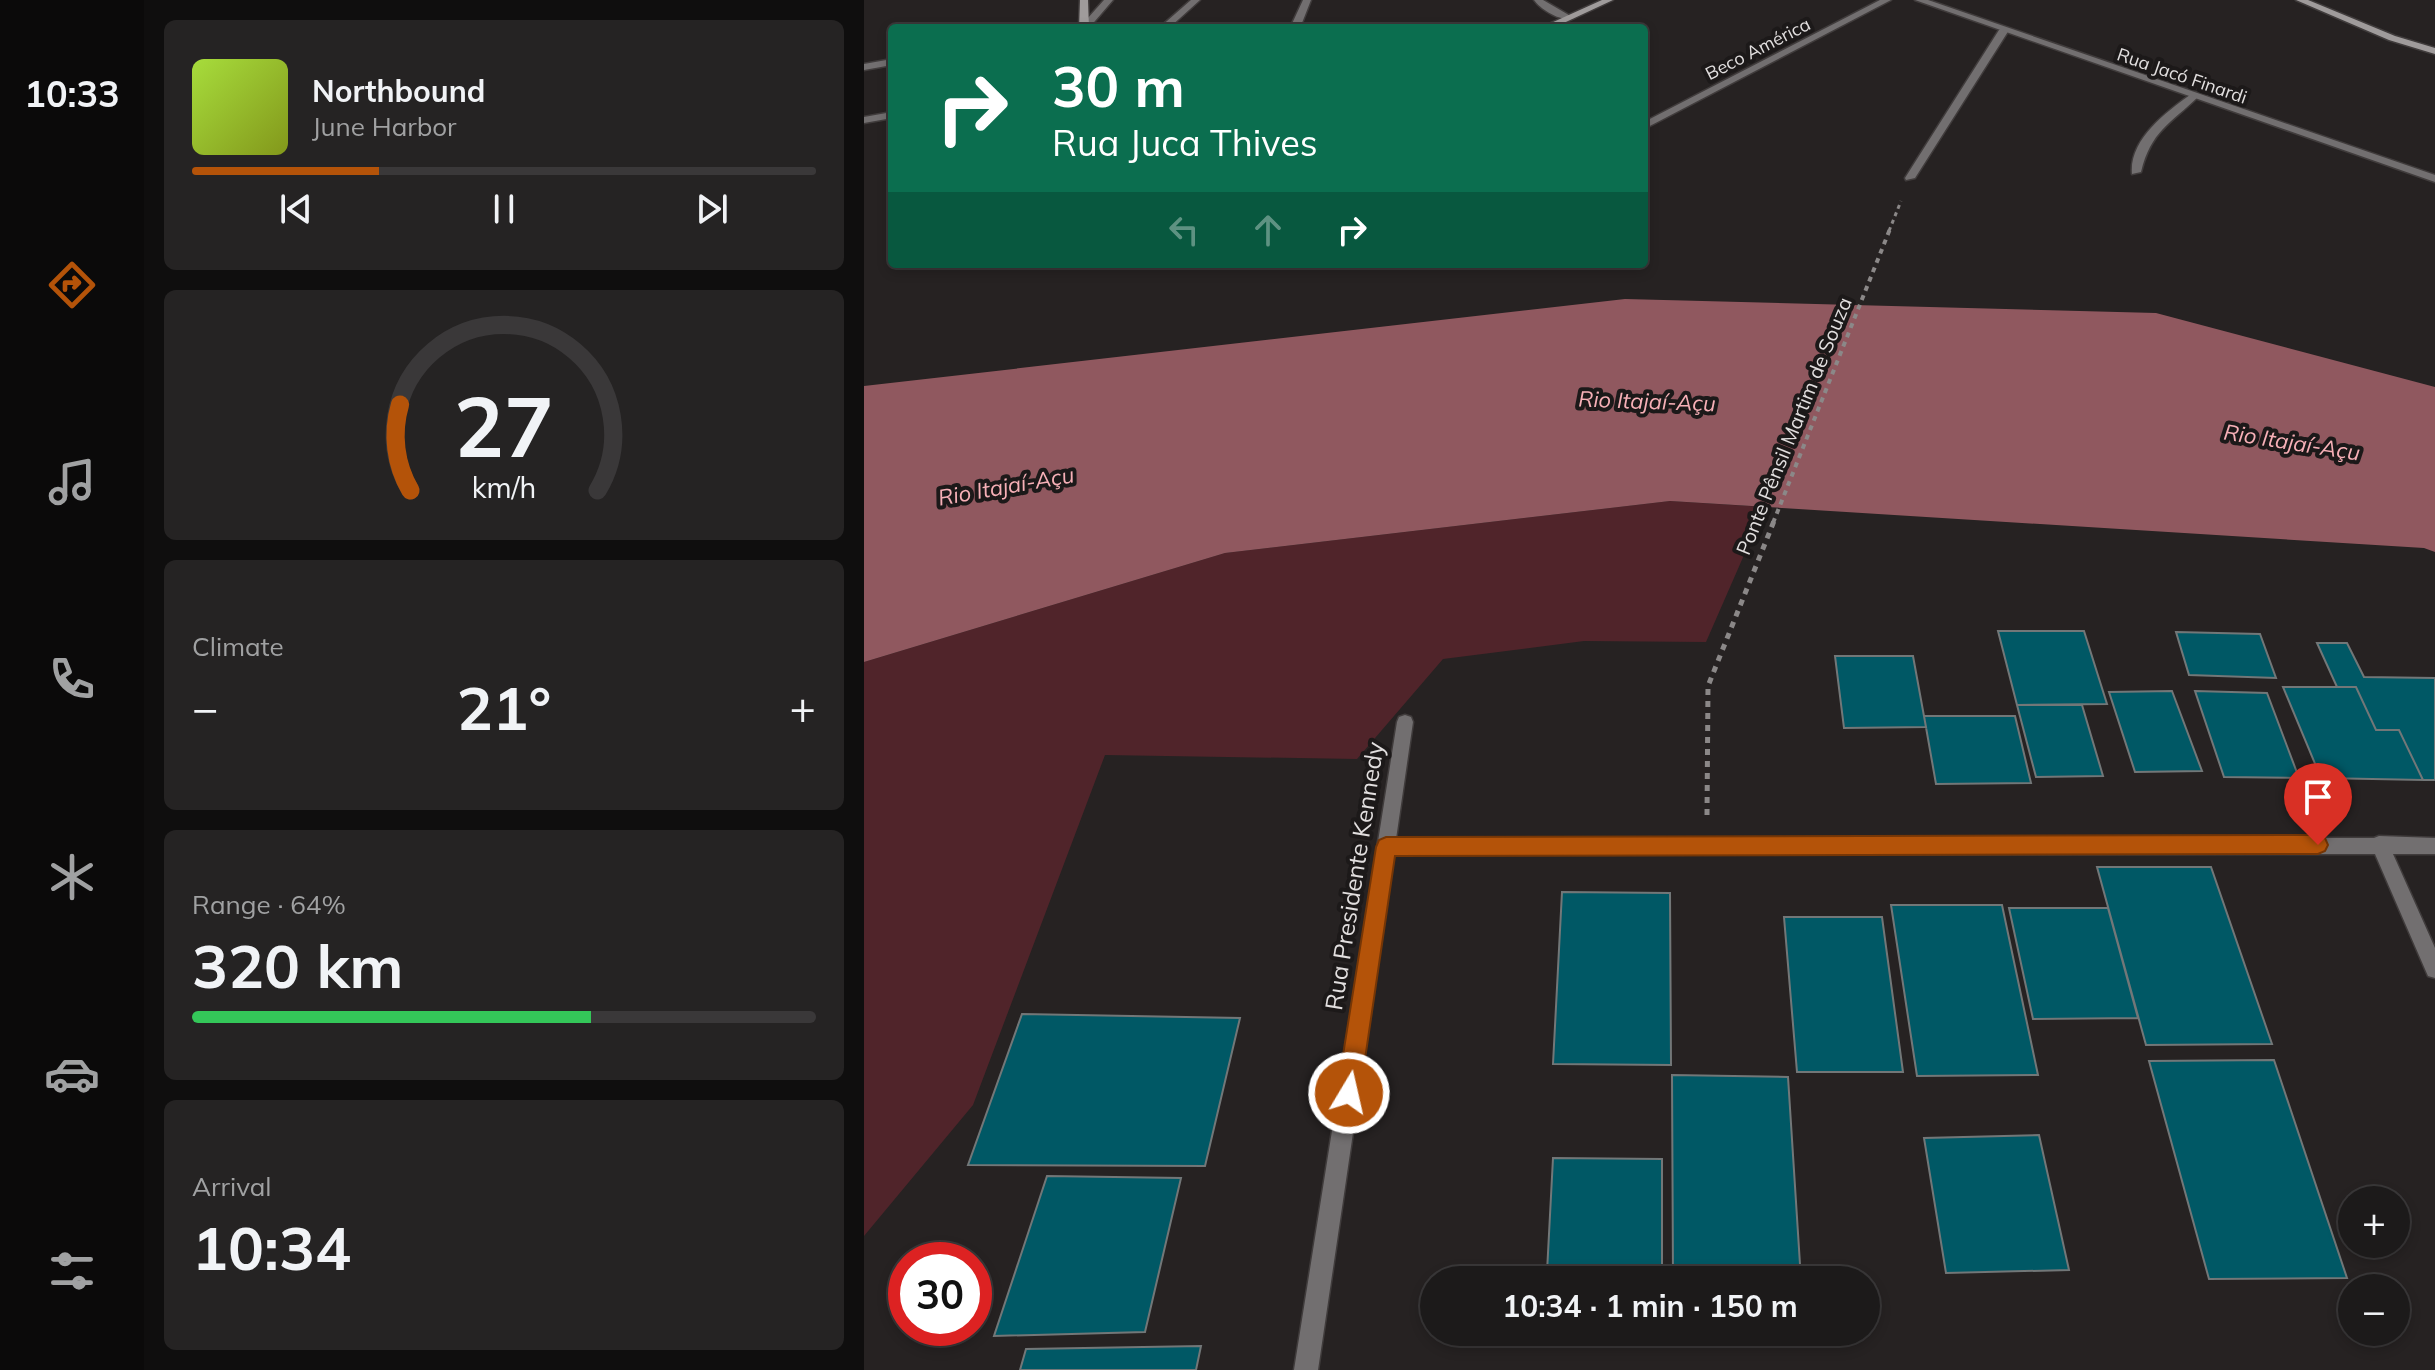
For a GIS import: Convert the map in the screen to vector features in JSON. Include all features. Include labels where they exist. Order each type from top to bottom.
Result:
[{"type":"street","points":[[1083,24],[1084,0]]},
{"type":"street","points":[[1087,24],[1109,0]]},
{"type":"street","points":[[1169,24],[1196,0]]},
{"type":"street","points":[[1297,24],[1307,0]]},
{"type":"street","points":[[1538,0],[1570,18]]},
{"type":"street","points":[[1555,24],[1609,0]]},
{"type":"street","name":"Beco América","points":[[1648,124],[1887,0]]},
{"type":"street","name":"Rua Jacó Finardi","points":[[1919,0],[2435,179]]},
{"type":"street","points":[[2300,0],[2380,34],[2435,51]]},
{"type":"street","points":[[1910,178],[2004,30]]},
{"type":"street","points":[[864,67],[888,63]]},
{"type":"street","points":[[2136,172],[2141,149],[2148,137],[2193,97]]},
{"type":"street","points":[[864,120],[888,116]]},
{"type":"street","name":"Rua Presidente Kennedy","points":[[1306,1370],[1405,722]]},
{"type":"street","points":[[2379,844],[2435,969]]},
{"type":"street","points":[[1386,847],[2435,846]]},
{"type":"path","name":"Ponte Pênsil Martim de Souza","points":[[1707,848],[1708,686],[1910,178]]},
{"type":"shaded area","points":[[1670,501],[1765,507],[1706,642],[1584,641],[1443,659],[1357,759],[1105,755],[973,1105],[864,1236],[864,662],[1225,553]]},
{"type":"water","name":"Rio Itajaí-Açu","points":[[1625,299],[2156,313],[2435,387],[2435,552],[2424,548],[1670,501],[1225,553],[864,662],[864,386]]},
{"type":"building","points":[[1998,631],[2084,631],[2107,704],[2017,705]]},
{"type":"building","points":[[2176,632],[2260,634],[2276,678],[2189,675]]},
{"type":"building","points":[[2317,643],[2347,643],[2364,677],[2435,678],[2435,780],[2423,780],[2399,730],[2376,730],[2356,687],[2337,687]]},
{"type":"building","points":[[1835,656],[1913,656],[1926,727],[1844,728]]},
{"type":"building","points":[[2283,687],[2356,687],[2376,730],[2399,730],[2423,780],[2321,778]]},
{"type":"building","points":[[2172,691],[2202,771],[2135,772],[2109,692]]},
{"type":"building","points":[[2195,691],[2267,693],[2299,778],[2224,777]]},
{"type":"building","points":[[2017,705],[2082,705],[2103,776],[2036,777]]},
{"type":"building","points":[[1924,716],[2015,716],[2031,783],[1936,784]]},
{"type":"building","points":[[2097,867],[2211,867],[2272,1044],[2146,1045]]},
{"type":"building","points":[[1562,892],[1670,893],[1671,1065],[1553,1064]]},
{"type":"building","points":[[1891,905],[2002,905],[2038,1075],[1917,1076]]},
{"type":"building","points":[[2009,908],[2108,908],[2138,1018],[2033,1019]]},
{"type":"building","points":[[1784,917],[1882,917],[1903,1072],[1797,1072]]},
{"type":"building","points":[[1022,1014],[1240,1018],[1205,1166],[968,1165]]},
{"type":"building","points":[[2274,1060],[2346,1274],[2338,1274],[2338,1278],[2209,1279],[2149,1061]]},
{"type":"building","points":[[1672,1075],[1788,1077],[1800,1266],[1673,1266]]},
{"type":"building","points":[[2039,1135],[2069,1270],[1946,1273],[1924,1138]]},
{"type":"building","points":[[1553,1158],[1662,1159],[1662,1266],[1547,1266]]},
{"type":"building","points":[[1047,1176],[1181,1178],[1145,1332],[994,1336]]},
{"type":"building","points":[[1201,1346],[1196,1370],[1020,1370],[1026,1349]]},
{"type":"route","points":[[1349,1093],[1386,847],[2318,845]]}]
